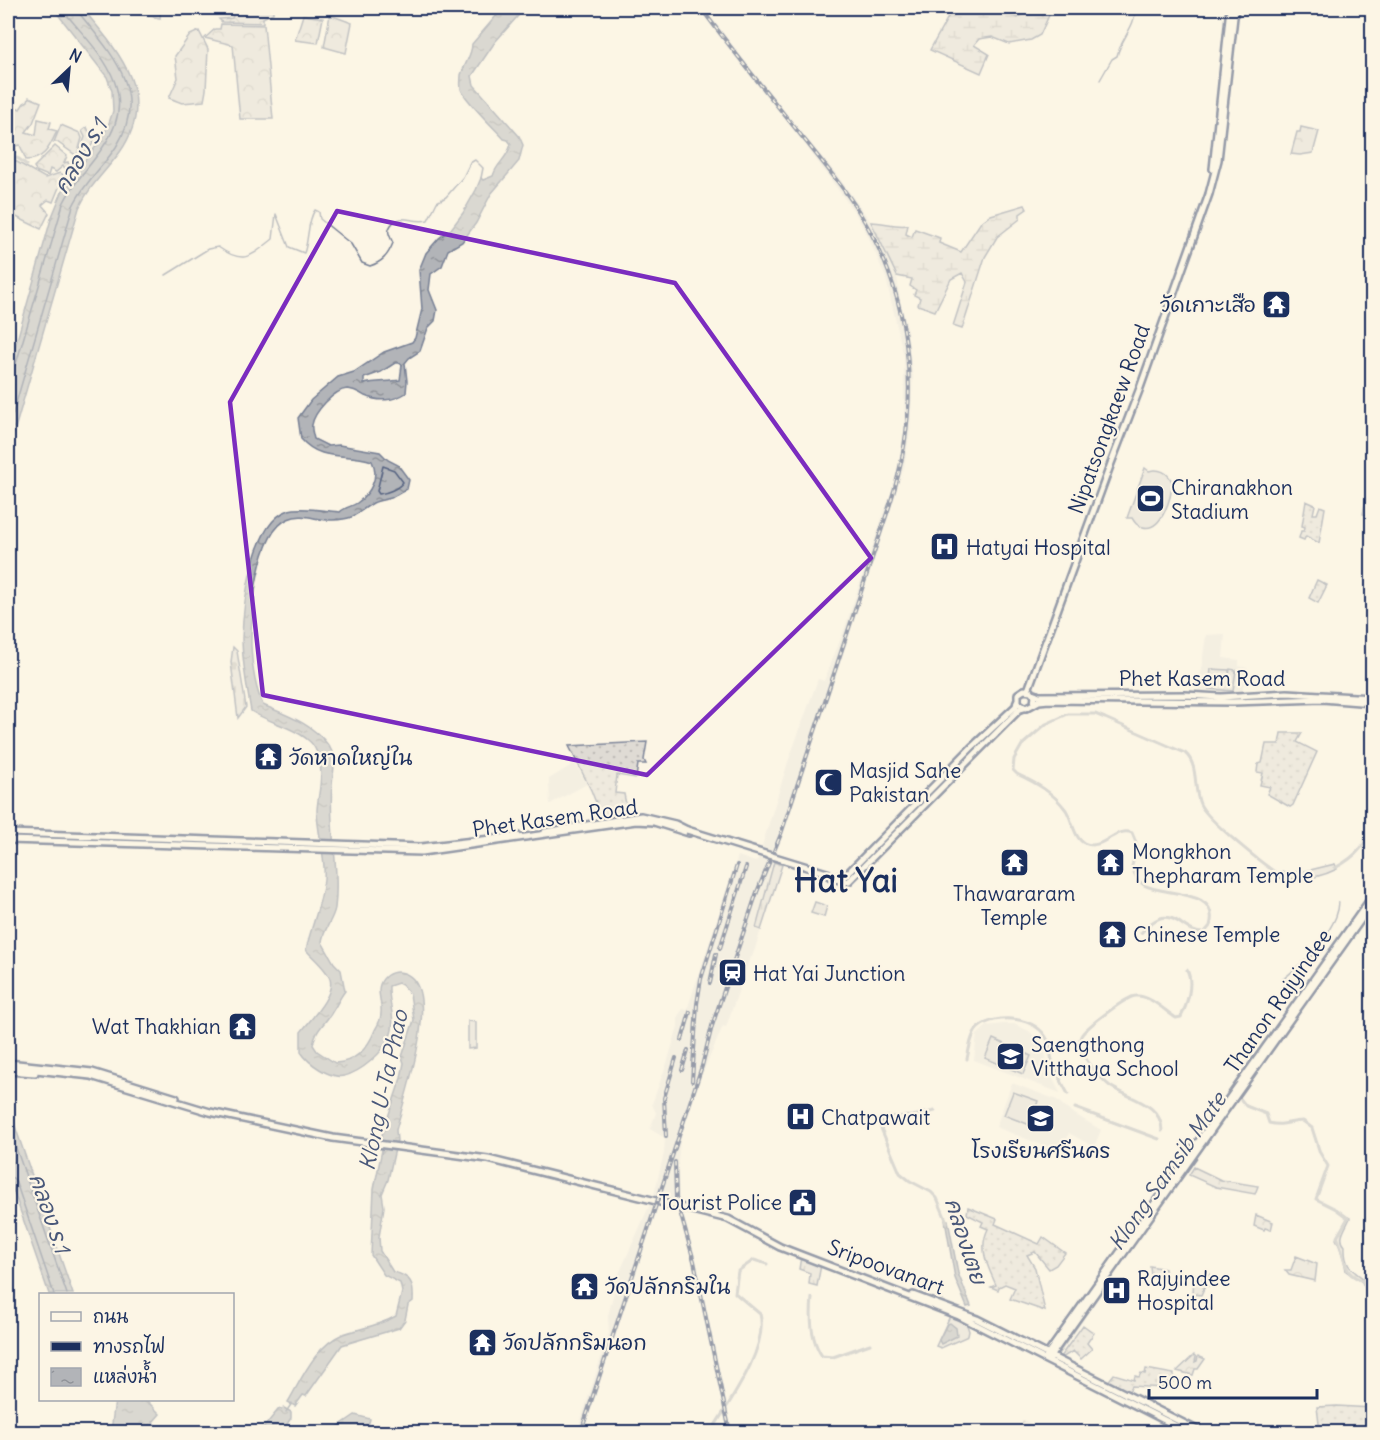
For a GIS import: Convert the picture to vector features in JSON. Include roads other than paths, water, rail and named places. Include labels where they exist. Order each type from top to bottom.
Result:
[{"type":"main road","points":[[1213,177],[1230,8]]},
{"type":"main road","points":[[1213,177],[1218,160],[1236,8]]},
{"type":"main road","name":"Nipatsongkaew Road","points":[[1030,691],[1106,475],[1140,388],[1213,177]]},
{"type":"main road","points":[[830,875],[843,878],[971,748],[1016,706],[1017,700],[1020,692],[1030,691],[1035,698],[1034,703],[1026,708],[1020,706],[1017,700]]},
{"type":"main road","name":"Phet Kasem Road","points":[[1030,691],[1039,696],[1095,698],[1185,698],[1287,693],[1372,698]]},
{"type":"main road","name":"Phet Kasem Road","points":[[1034,703],[1095,698]]},
{"type":"main road","name":"Phet Kasem Road","points":[[1185,698],[1233,702],[1322,699],[1372,703]]},
{"type":"main road","name":"Phet Kasem Road","points":[[8,833],[66,838],[339,848],[444,846],[636,817],[655,820],[830,875],[845,882],[849,881],[1020,709],[1026,708]]},
{"type":"main road","name":"Phet Kasem Road","points":[[8,840],[66,838]]},
{"type":"main road","name":"Thanon Rajyindee","points":[[1048,1359],[1331,959],[1372,897]]},
{"type":"main road","points":[[1331,959],[1372,904]]},
{"type":"main road","points":[[10,1065],[79,1072]]},
{"type":"main road","points":[[10,1065],[79,1072]]},
{"type":"main road","name":"Sripoovanart","points":[[79,1072],[131,1083],[213,1111],[312,1133],[408,1149],[469,1155],[728,1219],[780,1247],[940,1306],[1048,1359]]},
{"type":"main road","points":[[1048,1359],[1188,1432]]},
{"type":"main road","points":[[1126,1398],[1201,1432]]},
{"type":"water","points":[[53,8],[82,8],[108,40],[129,74],[135,92],[136,111],[131,131],[120,152],[79,208],[8,453],[8,372],[51,219],[65,185],[98,144],[113,111],[112,91],[107,77]]},
{"type":"water","points":[[503,8],[525,8],[495,42],[472,76],[474,85],[519,136],[523,145],[519,161],[491,194],[476,223],[462,242],[448,250],[442,266],[431,274],[429,290],[437,310],[435,321],[428,328],[420,351],[405,363],[406,393],[396,398],[381,400],[352,390],[342,390],[331,397],[321,408],[312,427],[314,439],[328,446],[339,445],[380,452],[388,460],[398,465],[409,480],[407,489],[391,498],[373,503],[356,515],[347,518],[327,520],[299,516],[288,519],[277,527],[269,540],[262,557],[254,596],[251,653],[256,684],[263,705],[315,731],[328,745],[334,759],[331,816],[336,893],[334,912],[322,942],[334,963],[341,970],[345,991],[318,1031],[313,1045],[317,1051],[335,1063],[349,1060],[360,1053],[369,1043],[380,1020],[380,984],[387,975],[392,973],[403,973],[413,979],[419,992],[422,1009],[416,1053],[396,1130],[397,1140],[388,1180],[382,1194],[384,1207],[379,1237],[380,1251],[393,1272],[410,1281],[413,1301],[408,1305],[405,1320],[399,1328],[342,1345],[306,1396],[303,1395],[295,1406],[288,1402],[304,1373],[325,1346],[343,1334],[377,1325],[396,1316],[402,1292],[400,1283],[384,1275],[371,1255],[374,1189],[382,1150],[381,1138],[401,1078],[404,1063],[402,1057],[414,1020],[410,994],[398,983],[389,986],[393,1024],[390,1037],[377,1055],[364,1066],[344,1076],[332,1075],[314,1065],[301,1052],[301,1032],[321,1007],[331,985],[326,971],[306,950],[324,879],[324,861],[317,810],[321,770],[316,751],[308,740],[251,711],[242,647],[245,606],[258,547],[266,530],[276,518],[294,509],[340,512],[357,503],[370,490],[375,473],[372,461],[317,451],[301,439],[298,418],[311,400],[338,377],[354,372],[384,352],[412,342],[422,309],[419,270],[426,253],[439,238],[451,229],[463,213],[481,178],[483,180],[493,176],[509,149],[511,144],[508,140],[504,139],[480,114],[461,89],[461,75],[472,44]],"holes":[[[399,363],[402,365],[400,380],[364,384],[364,378]]]},
{"type":"water","points":[[8,1106],[73,1293],[49,1293],[8,1175]]},
{"type":"water","points":[[945,1220],[948,1220],[958,1273],[971,1306],[967,1307],[955,1278]]},
{"type":"water","points":[[950,1323],[956,1328],[957,1336],[941,1344],[939,1340],[947,1324]]},
{"type":"water","points":[[115,1401],[147,1401],[160,1414],[153,1422],[160,1432],[149,1432],[143,1426],[138,1432],[111,1432]]},
{"type":"water","points":[[284,1408],[291,1412],[291,1418],[284,1432],[260,1432],[278,1410]]},
{"type":"water","points":[[355,1415],[370,1419],[368,1426],[362,1432],[330,1432]]},
{"type":"waterway","points":[[1100,80],[1112,59],[1117,56],[1133,21],[1136,8]]},
{"type":"waterway","points":[[8,155],[27,165]]},
{"type":"waterway","points":[[166,275],[208,249],[218,247],[227,253],[241,257],[252,254],[273,239],[276,214],[289,247],[304,253],[312,214],[315,210],[319,212],[320,219],[351,244],[362,263],[370,266],[378,263],[389,252],[393,243],[389,230],[395,221],[399,219],[428,220],[437,202],[446,197],[463,177],[470,163],[475,160],[483,168],[481,178]]},
{"type":"waterway","points":[[1141,933],[1152,923],[1168,917],[1196,932],[1204,933],[1210,926],[1211,914],[1207,905],[1199,899],[1152,888],[1139,881],[1132,866],[1137,845],[1132,833],[1120,833],[1097,844],[1084,843],[1078,837],[1066,810],[1056,798],[1013,770],[1014,759],[1022,745],[1046,724],[1068,714],[1095,714],[1185,753],[1192,764],[1198,798],[1205,811],[1238,843],[1283,877]]},
{"type":"waterway","points":[[1335,868],[1353,856],[1367,838],[1372,821],[1372,795]]},
{"type":"waterway","points":[[1283,979],[1305,960],[1321,952],[1336,916],[1339,902]]},
{"type":"waterway","points":[[1162,1131],[1161,1122],[1151,1108],[1110,1086],[1098,1074],[1083,1054],[1080,1039],[1090,1026],[1131,997],[1147,998],[1176,1018],[1181,1017],[1190,987],[1187,970]]},
{"type":"waterway","name":"Klong Samsib Mate","points":[[1292,1021],[1307,1000]]},
{"type":"waterway","name":"คลองเตย","points":[[967,1059],[971,1042],[978,1028],[996,1020],[1026,1022],[1043,1033],[1048,1041],[1052,1060],[1068,1094]]},
{"type":"waterway","name":"Klong Samsib Mate","points":[[1270,1052],[1283,1035]]},
{"type":"waterway","points":[[1238,1096],[1246,1106],[1266,1114],[1269,1123],[1303,1121],[1312,1128],[1320,1153],[1328,1166],[1316,1199],[1348,1218],[1337,1237],[1348,1270],[1353,1276],[1363,1281],[1368,1293],[1372,1296]]},
{"type":"waterway","name":"คลองเตย","points":[[1075,1108],[1159,1139]]},
{"type":"waterway","name":"คลองเตย","points":[[935,1111],[913,1116],[887,1117],[883,1119],[880,1126],[900,1173],[937,1198],[947,1222]]},
{"type":"waterway","name":"Klong Samsib Mate","points":[[1057,1355],[1151,1219]]},
{"type":"waterway","name":"คลองเตย","points":[[711,1432],[745,1375],[759,1343],[760,1314],[735,1293],[738,1271],[754,1260],[767,1264]]},
{"type":"waterway","name":"คลองเตย","points":[[812,1298],[812,1328],[815,1342],[822,1356],[833,1357],[870,1344]]},
{"type":"waterway","points":[[1372,1335],[1372,1343]]},
{"type":"waterway","name":"Klong U-Ta Phao","points":[[286,1412],[292,1403]]},
{"type":"railway","points":[[581,1432],[702,1066],[712,1026],[757,892],[781,834],[890,504],[900,468],[906,431],[909,394],[908,358],[893,285],[880,251],[862,217],[843,189],[701,8]]},
{"type":"railway","points":[[692,1081],[701,979],[737,865]]},
{"type":"railway","points":[[720,948],[746,867]]},
{"type":"railway","points":[[710,983],[716,954]]},
{"type":"railway","points":[[682,1040],[690,1012]]},
{"type":"railway","points":[[682,1070],[688,1050]]},
{"type":"railway","points":[[666,1136],[664,1098],[676,1058]]},
{"type":"railway","points":[[675,1162],[676,1198],[694,1261],[730,1432]]},
{"type":"place","name":"วัดเกาะเสือ","points":[[1277,304]]},
{"type":"place","name":"Chiranakhon Stadium","points":[[1150,499]]},
{"type":"place","name":"Hatyai Hospital","points":[[945,547]]},
{"type":"place","name":"วัดหาดใหญ่ใน","points":[[268,757]]},
{"type":"place","name":"Masjid Sahe Pakistan","points":[[828,782]]},
{"type":"place","name":"Thawararam Temple","points":[[1014,862]]},
{"type":"place","name":"Mongkhon Thepharam Temple","points":[[1111,863]]},
{"type":"place","name":"Chinese Temple","points":[[1112,934]]},
{"type":"place","name":"Hat Yai Junction","points":[[732,973]]},
{"type":"place","name":"Wat Thakhian","points":[[242,1026]]},
{"type":"place","name":"Saengthong Vitthaya School","points":[[1010,1056]]},
{"type":"place","name":"Chatpawait","points":[[800,1117]]},
{"type":"place","name":"โรงเรียนศรีนคร","points":[[1041,1119]]},
{"type":"place","name":"Tourist Police","points":[[803,1202]]},
{"type":"place","name":"วัดปลักกริมใน","points":[[584,1286]]},
{"type":"place","name":"Rajyindee Hospital","points":[[1116,1290]]},
{"type":"place","name":"วัดปลักกริมนอก","points":[[482,1342]]},
{"type":"district","name":"Hat Yai","points":[[846,880]]},
{"type":"water label","name":"คลอง ร.1","points":[[80,156]]},
{"type":"water label","name":"คลอง ร.1","points":[[50,1213]]}]
